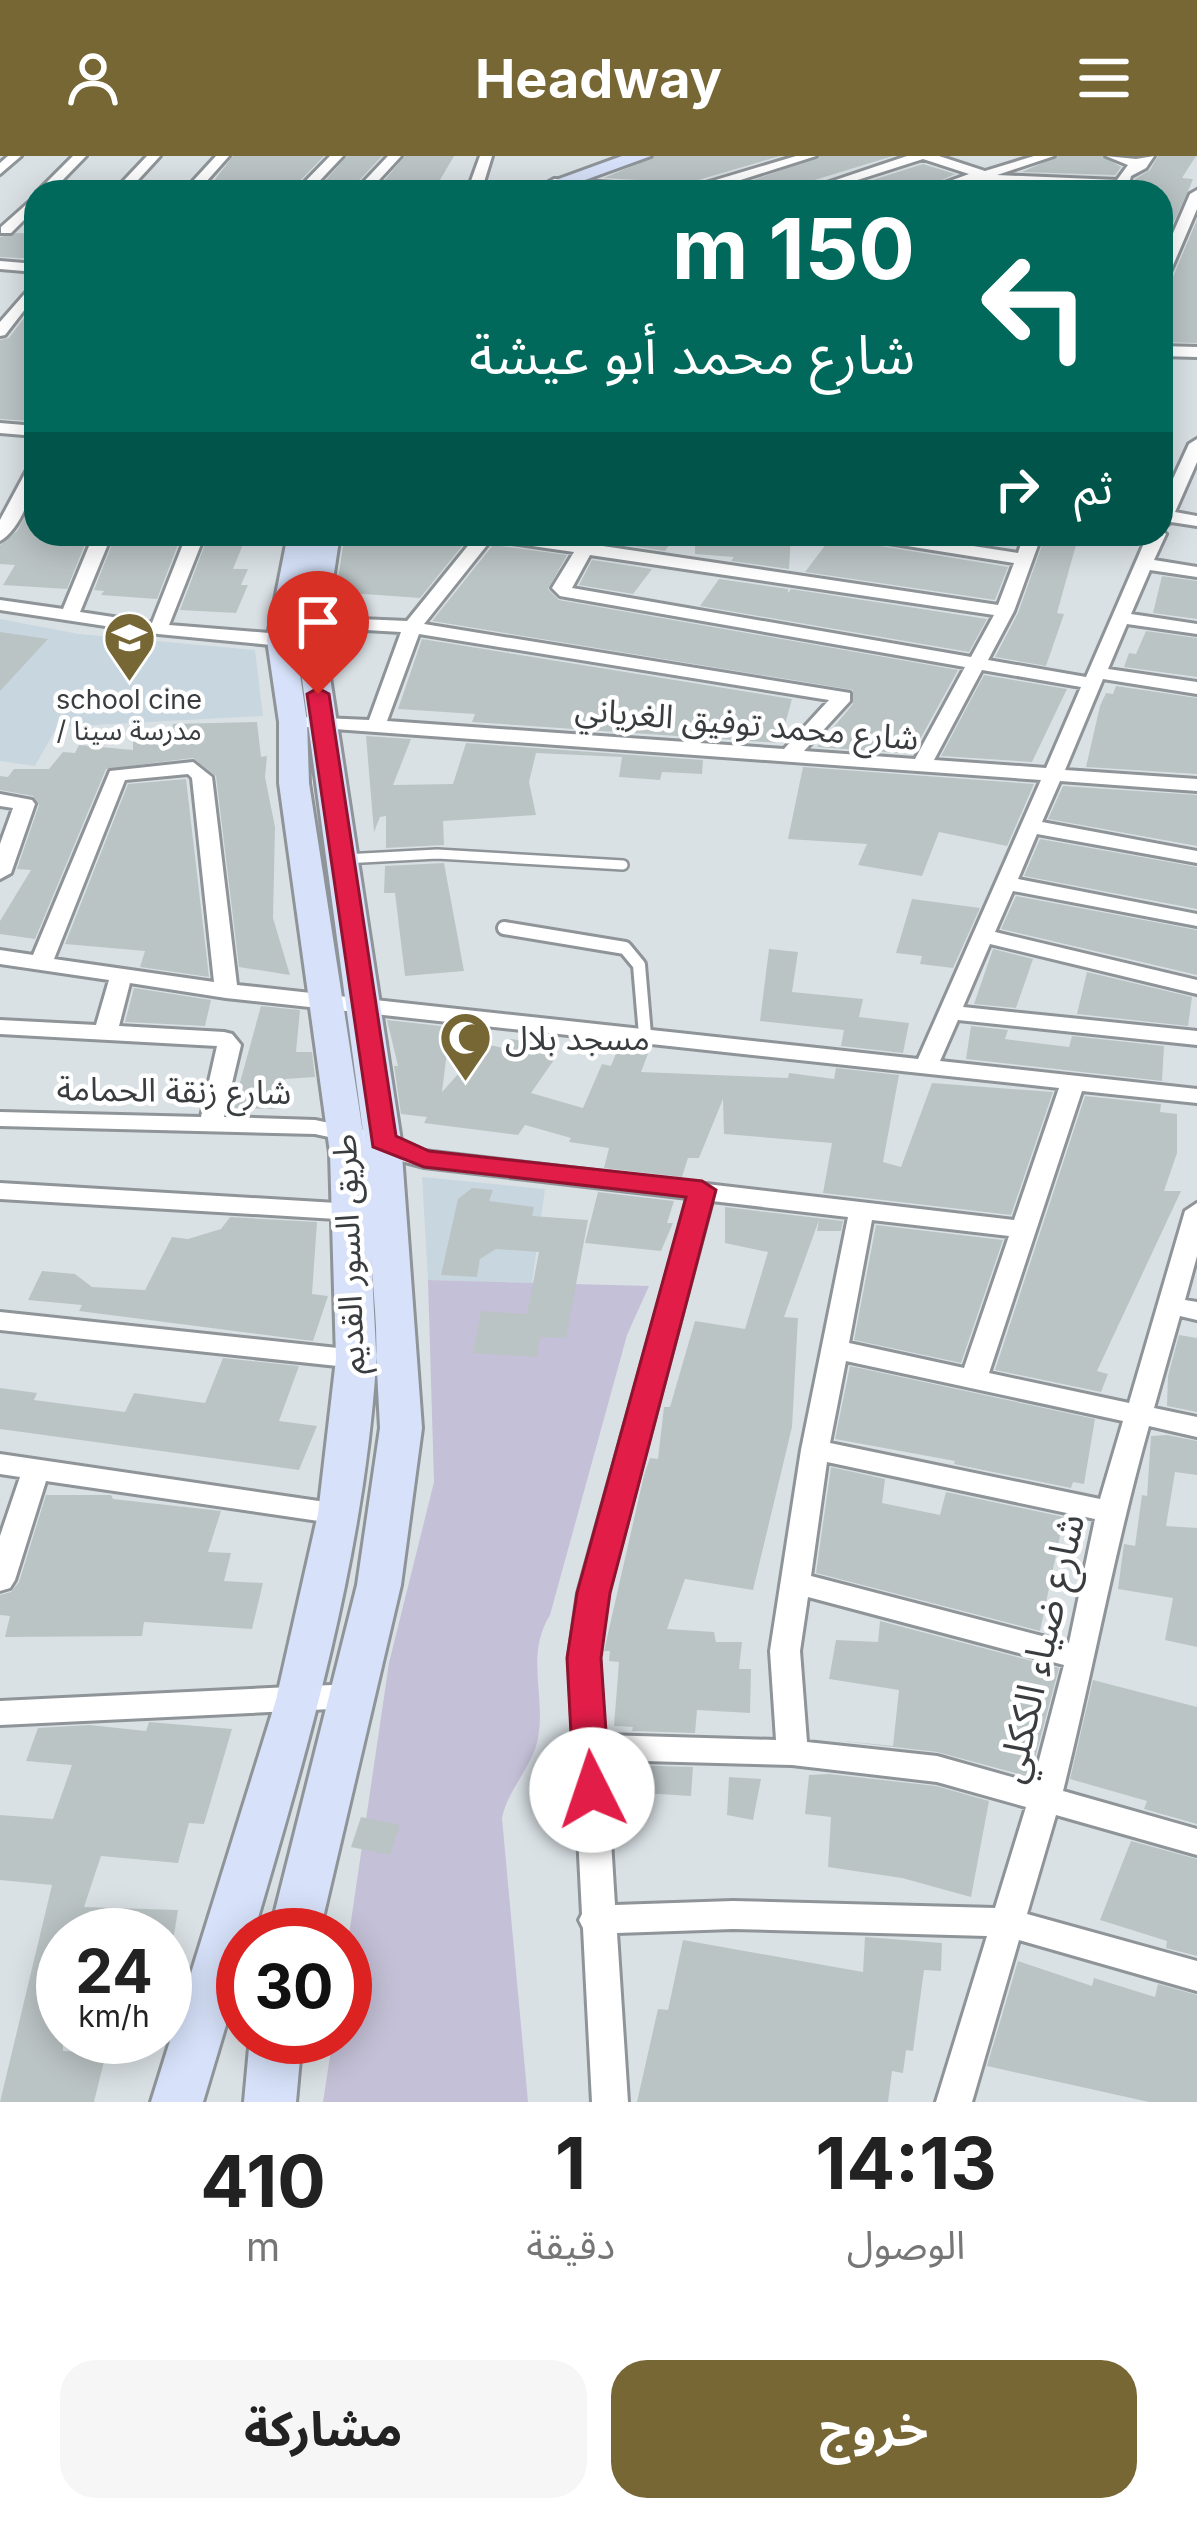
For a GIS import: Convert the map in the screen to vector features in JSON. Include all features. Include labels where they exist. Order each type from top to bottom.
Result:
[{"type":"main road","points":[[541,180],[608,156]]},
{"type":"main road","points":[[564,180],[641,156]]},
{"type":"main road","name":"طريق السور القديم","points":[[301,546],[297,631],[309,721],[343,859],[345,1002]]},
{"type":"main road","name":"طريق السور القديم","points":[[297,631],[323,546]]},
{"type":"main road","name":"طريق السور القديم","points":[[301,1908],[379,1585],[401,1428],[345,1002],[294,783],[309,721]]},
{"type":"main road","name":"طريق السور القديم","points":[[177,2102],[299,1700],[340,1514],[356,1359],[352,1212],[364,1137]]},
{"type":"main road","points":[[270,2102],[274,2064]]},
{"type":"street","points":[[0,170],[15,156]]},
{"type":"street","points":[[56,180],[80,156]]},
{"type":"street","points":[[131,180],[154,156]]},
{"type":"street","points":[[201,180],[223,156]]},
{"type":"street","points":[[314,180],[337,156]]},
{"type":"street","points":[[372,180],[394,156]]},
{"type":"street","points":[[731,180],[810,156]]},
{"type":"street","points":[[846,180],[923,156],[987,176]]},
{"type":"street","points":[[964,180],[1048,156]]},
{"type":"street","points":[[1112,156],[1144,160]]},
{"type":"street","points":[[970,178],[1000,180]]},
{"type":"street","points":[[1173,239],[1197,194]]},
{"type":"street","points":[[0,332],[24,301]]},
{"type":"street","points":[[1173,496],[1197,444]]},
{"type":"street","points":[[0,536],[24,491]]},
{"type":"street","points":[[69,616],[98,546]]},
{"type":"street","points":[[158,629],[191,546]]},
{"type":"street","points":[[376,723],[412,627],[478,546]]},
{"type":"street","points":[[586,546],[561,588],[566,592],[974,664],[1197,688]]},
{"type":"street","points":[[625,546],[1006,611]]},
{"type":"street","points":[[941,546],[1025,559]]},
{"type":"street","points":[[920,767],[1006,611],[1029,546]]},
{"type":"street","points":[[926,1067],[1151,546]]},
{"type":"street","points":[[1144,564],[1197,572]]},
{"type":"street","points":[[0,605],[158,629],[412,627],[843,697],[788,758]]},
{"type":"street","points":[[1124,618],[1197,629]]},
{"type":"street","name":"شارع محمد توفيق الغرياني","points":[[309,721],[1048,778],[1197,785]]},
{"type":"street","points":[[40,964],[117,775],[193,769],[202,776],[226,991]]},
{"type":"street","points":[[0,800],[25,804],[0,873]]},
{"type":"street","points":[[1029,826],[1197,857]]},
{"type":"street","points":[[1005,884],[1197,920]]},
{"type":"street","points":[[984,936],[1197,987]]},
{"type":"street","points":[[0,957],[226,991],[645,1035],[711,1034],[926,1067],[1196,1090]]},
{"type":"street","points":[[105,1035],[121,977]]},
{"type":"street","points":[[950,1012],[1197,1038]]},
{"type":"street","points":[[0,1027],[224,1039],[230,1045],[212,1124]]},
{"type":"street","points":[[975,1376],[1073,1081]]},
{"type":"street","name":"شارع زنقة الحمامة","points":[[0,1119],[212,1124],[364,1137],[424,1159],[1022,1229]]},
{"type":"street","points":[[610,2102],[584,1658],[593,1593],[702,1190]]},
{"type":"street","points":[[0,1192],[352,1212]]},
{"type":"street","points":[[792,1753],[785,1652],[815,1450],[862,1208]]},
{"type":"street","name":"شارع ضياء الككلي","points":[[954,2102],[1045,1798],[1111,1512],[1140,1414],[1184,1309],[1197,1211]]},
{"type":"street","points":[[0,1321],[356,1359]]},
{"type":"street","points":[[834,1349],[1197,1427]]},
{"type":"street","points":[[815,1450],[1111,1512]]},
{"type":"street","points":[[0,1464],[340,1514]]},
{"type":"street","points":[[0,1580],[36,1470]]},
{"type":"street","points":[[796,1583],[1081,1658]]},
{"type":"street","points":[[0,1713],[352,1696]]},
{"type":"street","points":[[590,1747],[792,1753],[937,1769],[1197,1842]]},
{"type":"street","points":[[596,1920],[734,1915],[1010,1923],[1197,1976]]},
{"type":"lane","points":[[343,859],[437,854],[622,865]]},
{"type":"lane","points":[[504,928],[625,948],[639,965],[645,1035]]},
{"type":"shaded area","name":"school cine / مدرسة سينا","points":[[0,619],[79,634],[255,650],[263,716],[57,727],[35,766],[0,761]]},
{"type":"shaded area","points":[[422,1177],[545,1189],[532,1283],[428,1280]]},
{"type":"shaded area","points":[[428,1280],[649,1286],[627,1335],[539,1645],[538,1738],[502,1818],[528,2102],[323,2102],[329,2064],[372,2064],[372,1908],[353,1908],[389,1663],[434,1482]]},
{"type":"building","points":[[233,156],[324,156],[301,180],[215,180]]},
{"type":"building","points":[[347,156],[382,156],[360,180],[326,180]]},
{"type":"building","points":[[405,156],[454,156],[440,180],[385,180]]},
{"type":"building","points":[[655,156],[780,156],[698,180],[604,178]]},
{"type":"building","points":[[820,156],[893,156],[815,180],[754,180]]},
{"type":"building","points":[[1058,156],[1102,156],[1121,167],[1115,175],[1022,172]]},
{"type":"building","points":[[1158,156],[1196,156],[1182,178],[1193,179],[1173,223],[1173,180],[1135,180],[1150,170]]},
{"type":"building","points":[[923,164],[955,174],[942,180],[873,180]]},
{"type":"building","points":[[1197,220],[1197,343],[1173,342],[1173,277]]},
{"type":"building","points":[[24,233],[24,258],[0,257],[0,237]]},
{"type":"building","points":[[24,318],[24,421],[0,419],[0,340],[9,338]]},
{"type":"building","points":[[24,518],[24,546],[84,546],[67,589],[3,585],[15,565],[0,564],[0,545]]},
{"type":"building","points":[[111,546],[177,546],[157,599],[101,595],[104,591],[94,590]]},
{"type":"building","points":[[204,546],[242,546],[233,569],[248,569],[241,585],[248,585],[236,613],[180,610]]},
{"type":"building","points":[[343,546],[462,546],[420,598],[336,592]]},
{"type":"building","points":[[492,546],[500,546],[567,555],[548,589],[559,600],[958,670],[912,754],[817,747],[853,704],[853,690],[432,621]]},
{"type":"building","points":[[695,546],[790,546],[789,569],[695,554]]},
{"type":"building","points":[[825,546],[880,546],[1008,567],[995,600],[805,572]]},
{"type":"building","points":[[1042,546],[1076,546],[1057,613],[1064,614],[1046,666],[995,657],[1018,613]]},
{"type":"building","points":[[592,560],[652,569],[633,594],[579,585]]},
{"type":"building","points":[[1162,576],[1197,581],[1197,619],[1153,613]]},
{"type":"building","points":[[719,579],[788,589],[788,593],[791,589],[987,619],[969,652],[700,606]]},
{"type":"building","points":[[1146,631],[1197,638],[1197,677],[1124,667]]},
{"type":"building","points":[[0,632],[48,639],[0,691]]},
{"type":"building","points":[[422,639],[792,699],[780,743],[472,722],[475,714],[398,709]]},
{"type":"building","points":[[984,675],[1067,689],[1032,762],[941,756]]},
{"type":"building","points":[[1116,686],[1197,698],[1197,774],[1086,767],[1100,706]]},
{"type":"building","points":[[257,722],[261,757],[267,756],[265,777],[275,827],[273,918],[290,975],[239,967],[216,776],[193,758],[106,769],[35,939],[0,934],[0,921],[31,870],[17,869],[39,805],[33,796],[0,790],[0,776],[8,777],[14,769],[49,769],[63,752],[75,753],[79,745],[133,750],[133,740],[173,731],[173,724]]},
{"type":"building","points":[[366,736],[411,739],[393,785],[453,784],[466,743],[703,760],[702,774],[662,772],[660,780],[619,777],[622,757],[536,753],[529,782],[536,815],[443,821],[444,845],[386,848],[386,816],[380,817],[374,832]]},
{"type":"building","points":[[803,767],[1034,784],[1007,846],[939,832],[922,876],[858,865],[867,844],[788,839]]},
{"type":"building","points":[[186,779],[209,977],[140,967],[145,951],[65,944],[128,784]]},
{"type":"building","points":[[1063,786],[1197,795],[1197,846],[1048,819]]},
{"type":"building","points":[[1040,839],[1197,867],[1197,909],[1024,876]]},
{"type":"building","points":[[444,863],[464,971],[405,976],[395,893],[384,893],[385,866]]},
{"type":"building","points":[[1016,896],[1197,930],[1197,975],[1001,929]]},
{"type":"building","points":[[912,899],[980,908],[953,968],[920,964],[922,956],[896,953]]},
{"type":"building","points":[[769,949],[798,952],[792,992],[863,999],[859,1017],[909,1023],[903,1053],[841,1046],[844,1030],[760,1021]]},
{"type":"building","points":[[993,949],[1033,959],[1016,1008],[974,1004]]},
{"type":"building","points":[[1087,972],[1192,997],[1188,1026],[1077,1014]]},
{"type":"building","points":[[134,988],[211,1000],[205,1026],[125,1022]]},
{"type":"building","points":[[261,1006],[300,1010],[296,1052],[312,1052],[315,1077],[285,1079],[277,1109],[233,1108]]},
{"type":"building","points":[[387,1020],[450,1027],[442,1092],[485,1044],[503,1048],[511,1039],[539,1043],[533,1052],[556,1057],[531,1093],[583,1108],[602,1064],[611,1066],[619,1046],[649,1051],[641,1072],[788,1078],[789,1073],[834,1079],[836,1068],[899,1075],[883,1162],[901,1167],[932,1083],[1053,1092],[1011,1215],[823,1193],[832,1143],[724,1134],[723,1099],[699,1158],[688,1158],[682,1177],[604,1168],[609,1148],[569,1142],[571,1138],[525,1125],[518,1135],[424,1123],[427,1117],[401,1114],[394,1066],[398,1066]]},
{"type":"building","points":[[971,1026],[1008,1030],[1005,1039],[1069,1047],[1072,1036],[1164,1046],[1162,1081],[966,1059]]},
{"type":"building","points":[[1085,1096],[1161,1104],[1160,1112],[1177,1114],[1177,1153],[1164,1191],[1181,1191],[1097,1371],[1108,1374],[1101,1392],[995,1370]]},
{"type":"building","points":[[472,1188],[493,1190],[489,1201],[534,1207],[532,1216],[588,1220],[566,1338],[540,1337],[537,1357],[473,1353],[481,1311],[527,1314],[539,1252],[496,1249],[480,1259],[477,1277],[441,1275],[458,1199]]},
{"type":"building","points":[[598,1192],[674,1201],[667,1223],[673,1223],[661,1251],[585,1243]]},
{"type":"building","points":[[725,1207],[843,1221],[841,1231],[817,1231],[819,1220],[784,1317],[798,1318],[792,1427],[753,1590],[685,1579],[667,1629],[714,1632],[716,1642],[742,1642],[739,1669],[751,1669],[750,1713],[697,1710],[695,1733],[632,1731],[633,1727],[614,1726],[619,1662],[609,1661],[610,1651],[604,1651],[644,1475],[650,1458],[658,1459],[664,1407],[670,1407],[695,1321],[745,1329],[768,1252],[725,1243]]},
{"type":"building","points":[[230,1217],[317,1222],[312,1294],[328,1296],[313,1341],[79,1311],[82,1305],[28,1300],[42,1271],[75,1274],[92,1287],[145,1290],[172,1237],[188,1239],[221,1229]]},
{"type":"building","points":[[876,1225],[1003,1240],[961,1363],[854,1340]]},
{"type":"building","points":[[1179,1335],[1197,1338],[1197,1412],[1167,1406],[1168,1376]]},
{"type":"building","points":[[223,1358],[299,1366],[279,1421],[317,1426],[299,1470],[0,1429],[0,1388],[37,1393],[34,1400],[125,1412],[134,1393],[205,1403]]},
{"type":"building","points":[[850,1366],[1095,1419],[1084,1484],[1073,1482],[1071,1488],[835,1439]]},
{"type":"building","points":[[1151,1436],[1197,1441],[1197,1475],[1175,1472],[1166,1526],[1197,1528],[1197,1647],[1165,1640],[1173,1598],[1118,1589],[1124,1544],[1135,1546],[1142,1495],[1147,1496]]},
{"type":"building","points":[[831,1467],[885,1479],[882,1503],[940,1515],[946,1492],[1064,1517],[1040,1631],[816,1573]]},
{"type":"building","points":[[46,1495],[111,1495],[113,1499],[221,1511],[208,1552],[231,1553],[224,1581],[263,1583],[252,1629],[144,1622],[142,1636],[5,1637],[10,1616],[0,1615],[0,1595],[11,1592],[19,1582]]},
{"type":"building","points":[[880,1621],[1059,1668],[1030,1777],[937,1752],[833,1740],[893,1746],[899,1690],[829,1679],[836,1640],[878,1642]]},
{"type":"building","points":[[1093,1680],[1197,1707],[1197,1824],[1144,1809],[1147,1801],[1070,1779]]},
{"type":"building","points":[[149,1722],[232,1729],[204,1824],[189,1823],[178,1863],[101,1856],[84,1907],[115,1908],[46,1908],[52,1885],[0,1880],[0,1815],[53,1819],[72,1765],[26,1761],[38,1728],[89,1725],[146,1731]]},
{"type":"building","points":[[629,1765],[693,1767],[691,1796],[626,1792]]},
{"type":"building","points":[[809,1775],[936,1786],[989,1801],[971,1897],[902,1878],[828,1867],[831,1817],[805,1814]]},
{"type":"building","points":[[729,1777],[761,1779],[753,1820],[727,1815]]},
{"type":"building","points":[[361,1817],[400,1825],[390,1855],[351,1847]]},
{"type":"building","points":[[1131,1841],[1197,1859],[1197,1956],[1166,1948],[1167,1941],[1100,1920]]},
{"type":"building","points":[[865,1937],[942,1943],[941,1971],[924,1970],[913,2051],[906,2050],[903,2073],[892,2071],[888,2102],[637,2102],[658,2009],[668,2010],[683,1940],[863,1972]]},
{"type":"building","points":[[36,1952],[36,2064],[103,2064],[94,2102],[0,2102]]},
{"type":"building","points":[[1018,1961],[1092,1986],[1094,1978],[1155,1997],[1158,1984],[1197,1995],[1197,2102],[1149,2102],[987,2066]]},
{"type":"place","name":"school cine / مدرسة سينا","points":[[129,683]]},
{"type":"place","name":"مسجد بلال","points":[[466,1084]]},
{"type":"route","points":[[318,694],[383,1141],[424,1159],[702,1190],[593,1593],[584,1658],[592,1790]]}]
